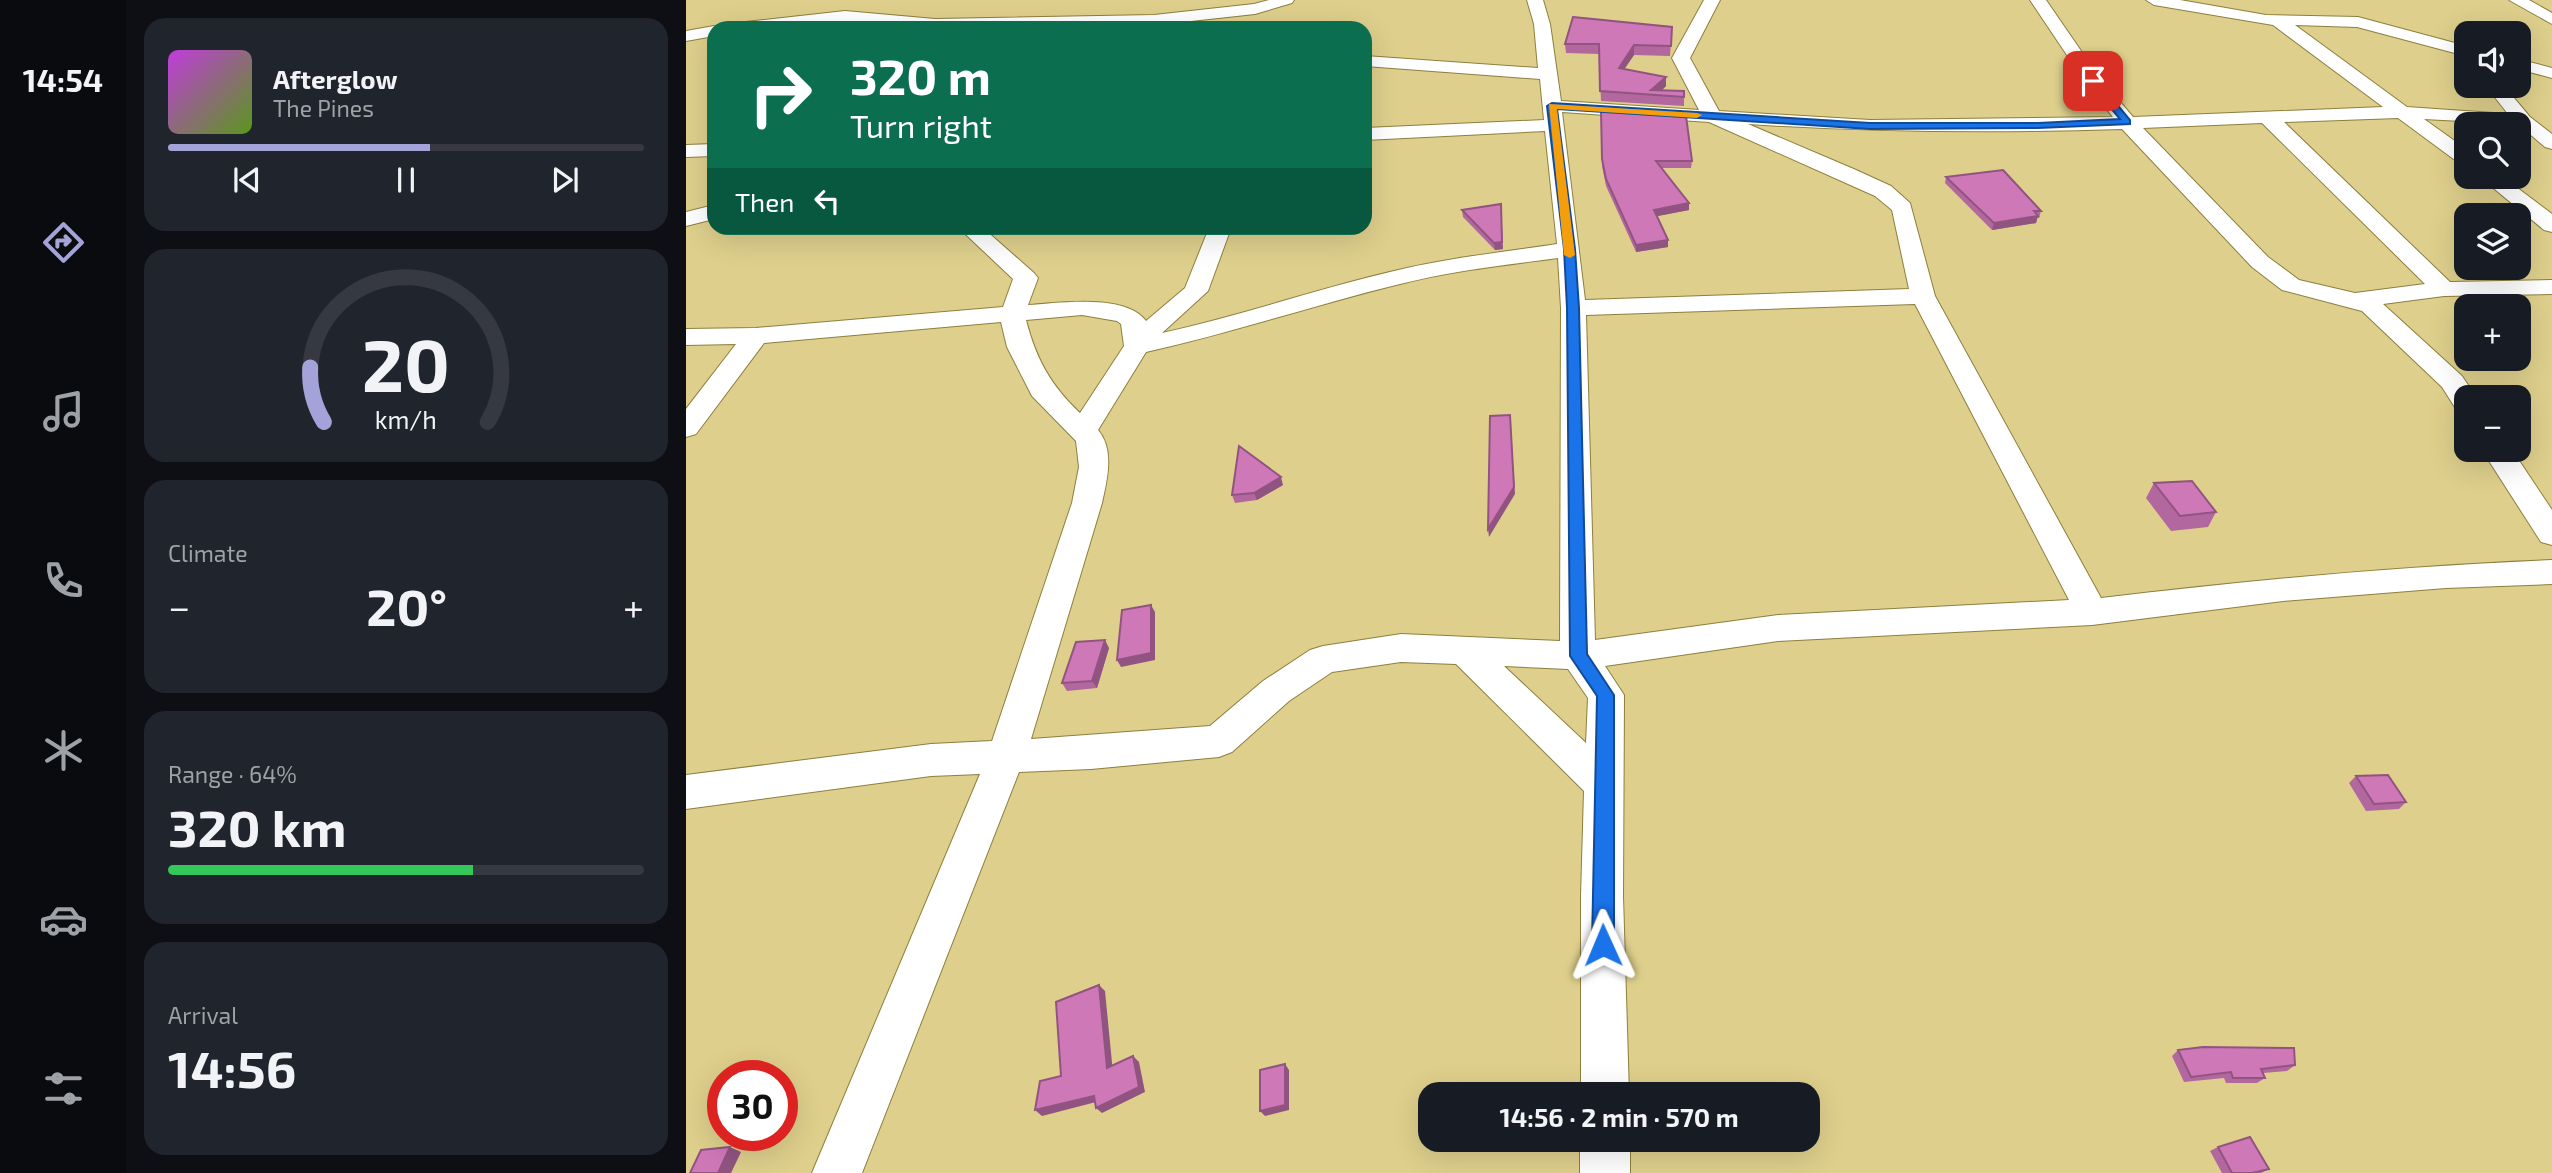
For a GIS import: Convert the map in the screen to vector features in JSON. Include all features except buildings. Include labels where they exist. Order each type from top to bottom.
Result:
[{"type":"street","points":[[1179,21],[1255,9],[1286,0]]},
{"type":"street","points":[[1535,0],[1542,24],[1554,115],[1573,308],[1578,656],[1606,695],[1602,896],[1605,1082]]},
{"type":"street","points":[[1712,0],[1681,58],[1712,117],[1849,174],[1883,191],[1902,208],[1923,296],[2092,611]]},
{"type":"street","points":[[2038,0],[2093,81],[2127,122],[2260,262],[2291,285],[2356,300],[2379,312],[2454,385]]},
{"type":"street","points":[[2154,0],[2278,21],[2357,22],[2454,48]]},
{"type":"street","points":[[2516,0],[2552,19]]},
{"type":"street","points":[[2362,5],[2454,59]]},
{"type":"street","points":[[752,21],[774,7]]},
{"type":"street","points":[[1038,21],[1050,7]]},
{"type":"street","points":[[937,21],[948,8]]},
{"type":"street","points":[[811,21],[845,16],[912,21]]},
{"type":"street","points":[[2278,21],[2454,150]]},
{"type":"street","points":[[686,36],[707,32]]},
{"type":"street","points":[[1372,61],[1548,74]]},
{"type":"street","points":[[2505,98],[2516,112]]},
{"type":"street","points":[[1372,133],[1554,115],[1712,117],[1870,126],[2038,125],[2402,112],[2454,116]]},
{"type":"street","points":[[2267,117],[2444,289]]},
{"type":"street","points":[[2531,127],[2552,143]]},
{"type":"street","points":[[2506,189],[2552,225]]},
{"type":"street","points":[[686,219],[707,214]]},
{"type":"street","points":[[837,1173],[1007,755],[1087,503],[1094,467],[1090,439],[1046,396],[1020,347],[1012,316],[1026,278],[978,235]]},
{"type":"street","points":[[1083,431],[1137,346],[1160,320],[1196,290],[1217,235]]},
{"type":"street","points":[[1137,346],[1212,330],[1295,304],[1397,277],[1569,249]]},
{"type":"street","points":[[2356,300],[2444,289],[2552,287]]},
{"type":"street","points":[[1573,308],[1923,296]]},
{"type":"street","points":[[686,337],[756,336],[1082,308],[1125,315],[1133,321],[1137,346]]},
{"type":"street","points":[[686,428],[756,336]]},
{"type":"street","points":[[2505,462],[2552,534]]},
{"type":"street","points":[[686,792],[881,766],[1007,755],[1091,753],[1219,741],[1276,691],[1323,660],[1401,648],[1578,656],[1778,628],[2092,611],[2283,589],[2446,576],[2552,572]]},
{"type":"street","points":[[1466,652],[1606,787]]},
{"type":"street","points":[[1605,1152],[1605,1173]]},
{"type":"slow traffic","points":[[1570,255],[1552,106],[1697,115]]},
{"type":"route","points":[[1603,945],[1606,695],[1578,656],[1573,308],[1569,249],[1552,106],[1870,126],[2127,122],[2093,81]]}]
